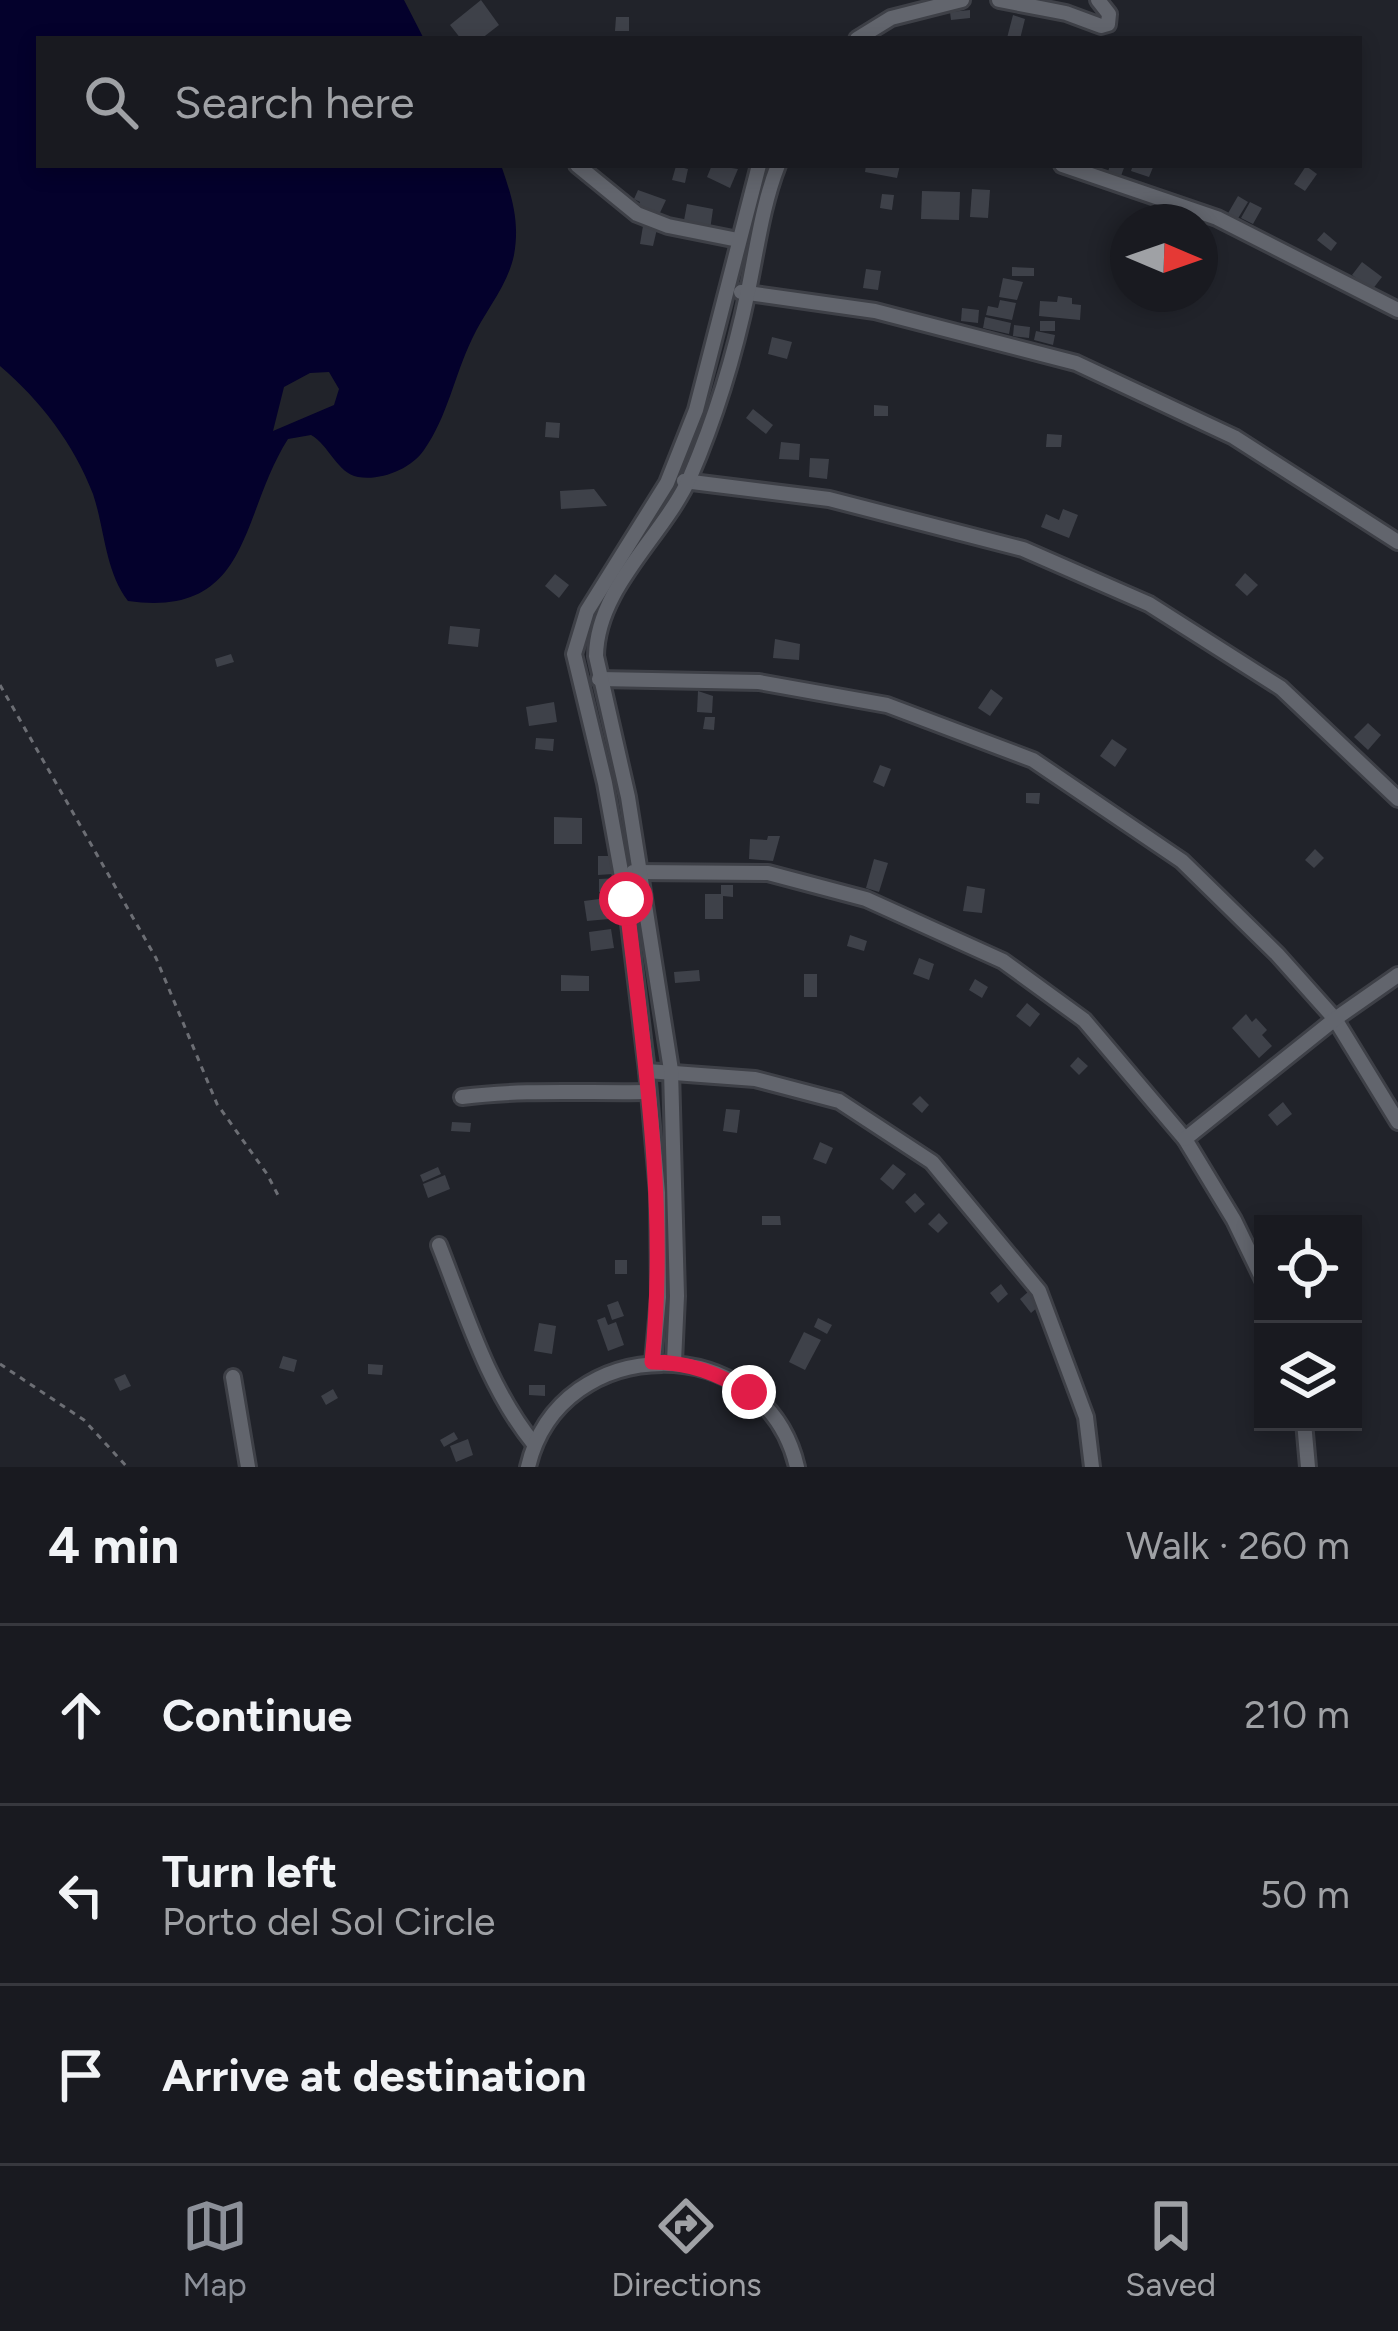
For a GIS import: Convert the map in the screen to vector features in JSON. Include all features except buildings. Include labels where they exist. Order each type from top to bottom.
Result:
[{"type":"street","points":[[862,36],[891,18],[962,0]]},
{"type":"street","points":[[999,0],[1066,13],[1102,26],[1108,24],[1109,14],[1098,0]]},
{"type":"street","points":[[581,168],[638,214],[668,226],[738,240]]},
{"type":"street","points":[[652,1362],[659,1297],[658,1193],[646,1070],[621,874],[574,654],[587,611],[667,483],[697,410],[758,168]]},
{"type":"street","points":[[674,1362],[677,1296],[671,1070],[596,641],[604,613],[688,481],[747,293],[757,234],[777,168]]},
{"type":"street","points":[[1071,168],[1217,218],[1398,310]]},
{"type":"street","points":[[730,290],[875,311],[1076,363],[1234,437],[1398,542]]},
{"type":"street","points":[[667,483],[688,481],[829,499],[1023,548],[1149,604],[1281,688],[1398,799]]},
{"type":"street","points":[[580,676],[759,682],[887,705],[1033,760],[1182,861],[1335,1018],[1398,1122]]},
{"type":"street","points":[[621,874],[768,872],[866,899],[1004,961],[1084,1020],[1185,1139],[1254,1261]]},
{"type":"street","points":[[1185,1139],[1335,1018],[1398,975]]},
{"type":"street","points":[[646,1070],[755,1079],[839,1101],[932,1162],[1040,1291],[1086,1417],[1092,1467]]},
{"type":"street","points":[[462,1097],[523,1089],[557,1094],[647,1092]]},
{"type":"street","points":[[439,1245],[477,1342],[533,1444]]},
{"type":"street","points":[[528,1467],[533,1444],[562,1402],[604,1374],[652,1362],[674,1362],[714,1372],[749,1392],[777,1423],[796,1467]]},
{"type":"street","points":[[233,1377],[248,1467]]},
{"type":"street","points":[[1305,1431],[1308,1467]]},
{"type":"path","points":[[0,685],[156,958],[217,1104],[280,1199]]},
{"type":"path","points":[[0,1364],[84,1420],[127,1467]]},
{"type":"shaded area","points":[[0,0],[404,0],[422,36],[36,36],[36,168],[502,168],[515,220],[511,266],[472,339],[439,424],[418,457],[386,475],[358,477],[344,470],[311,435],[288,439],[249,529],[220,578],[198,594],[168,602],[128,601],[115,577],[93,494],[76,458],[29,393],[0,366]],"holes":[[[329,372],[339,389],[334,405],[273,431],[284,387],[310,373]]]},
{"type":"route","points":[[626,899],[658,1193],[659,1297],[652,1362],[714,1372],[749,1392]]}]
